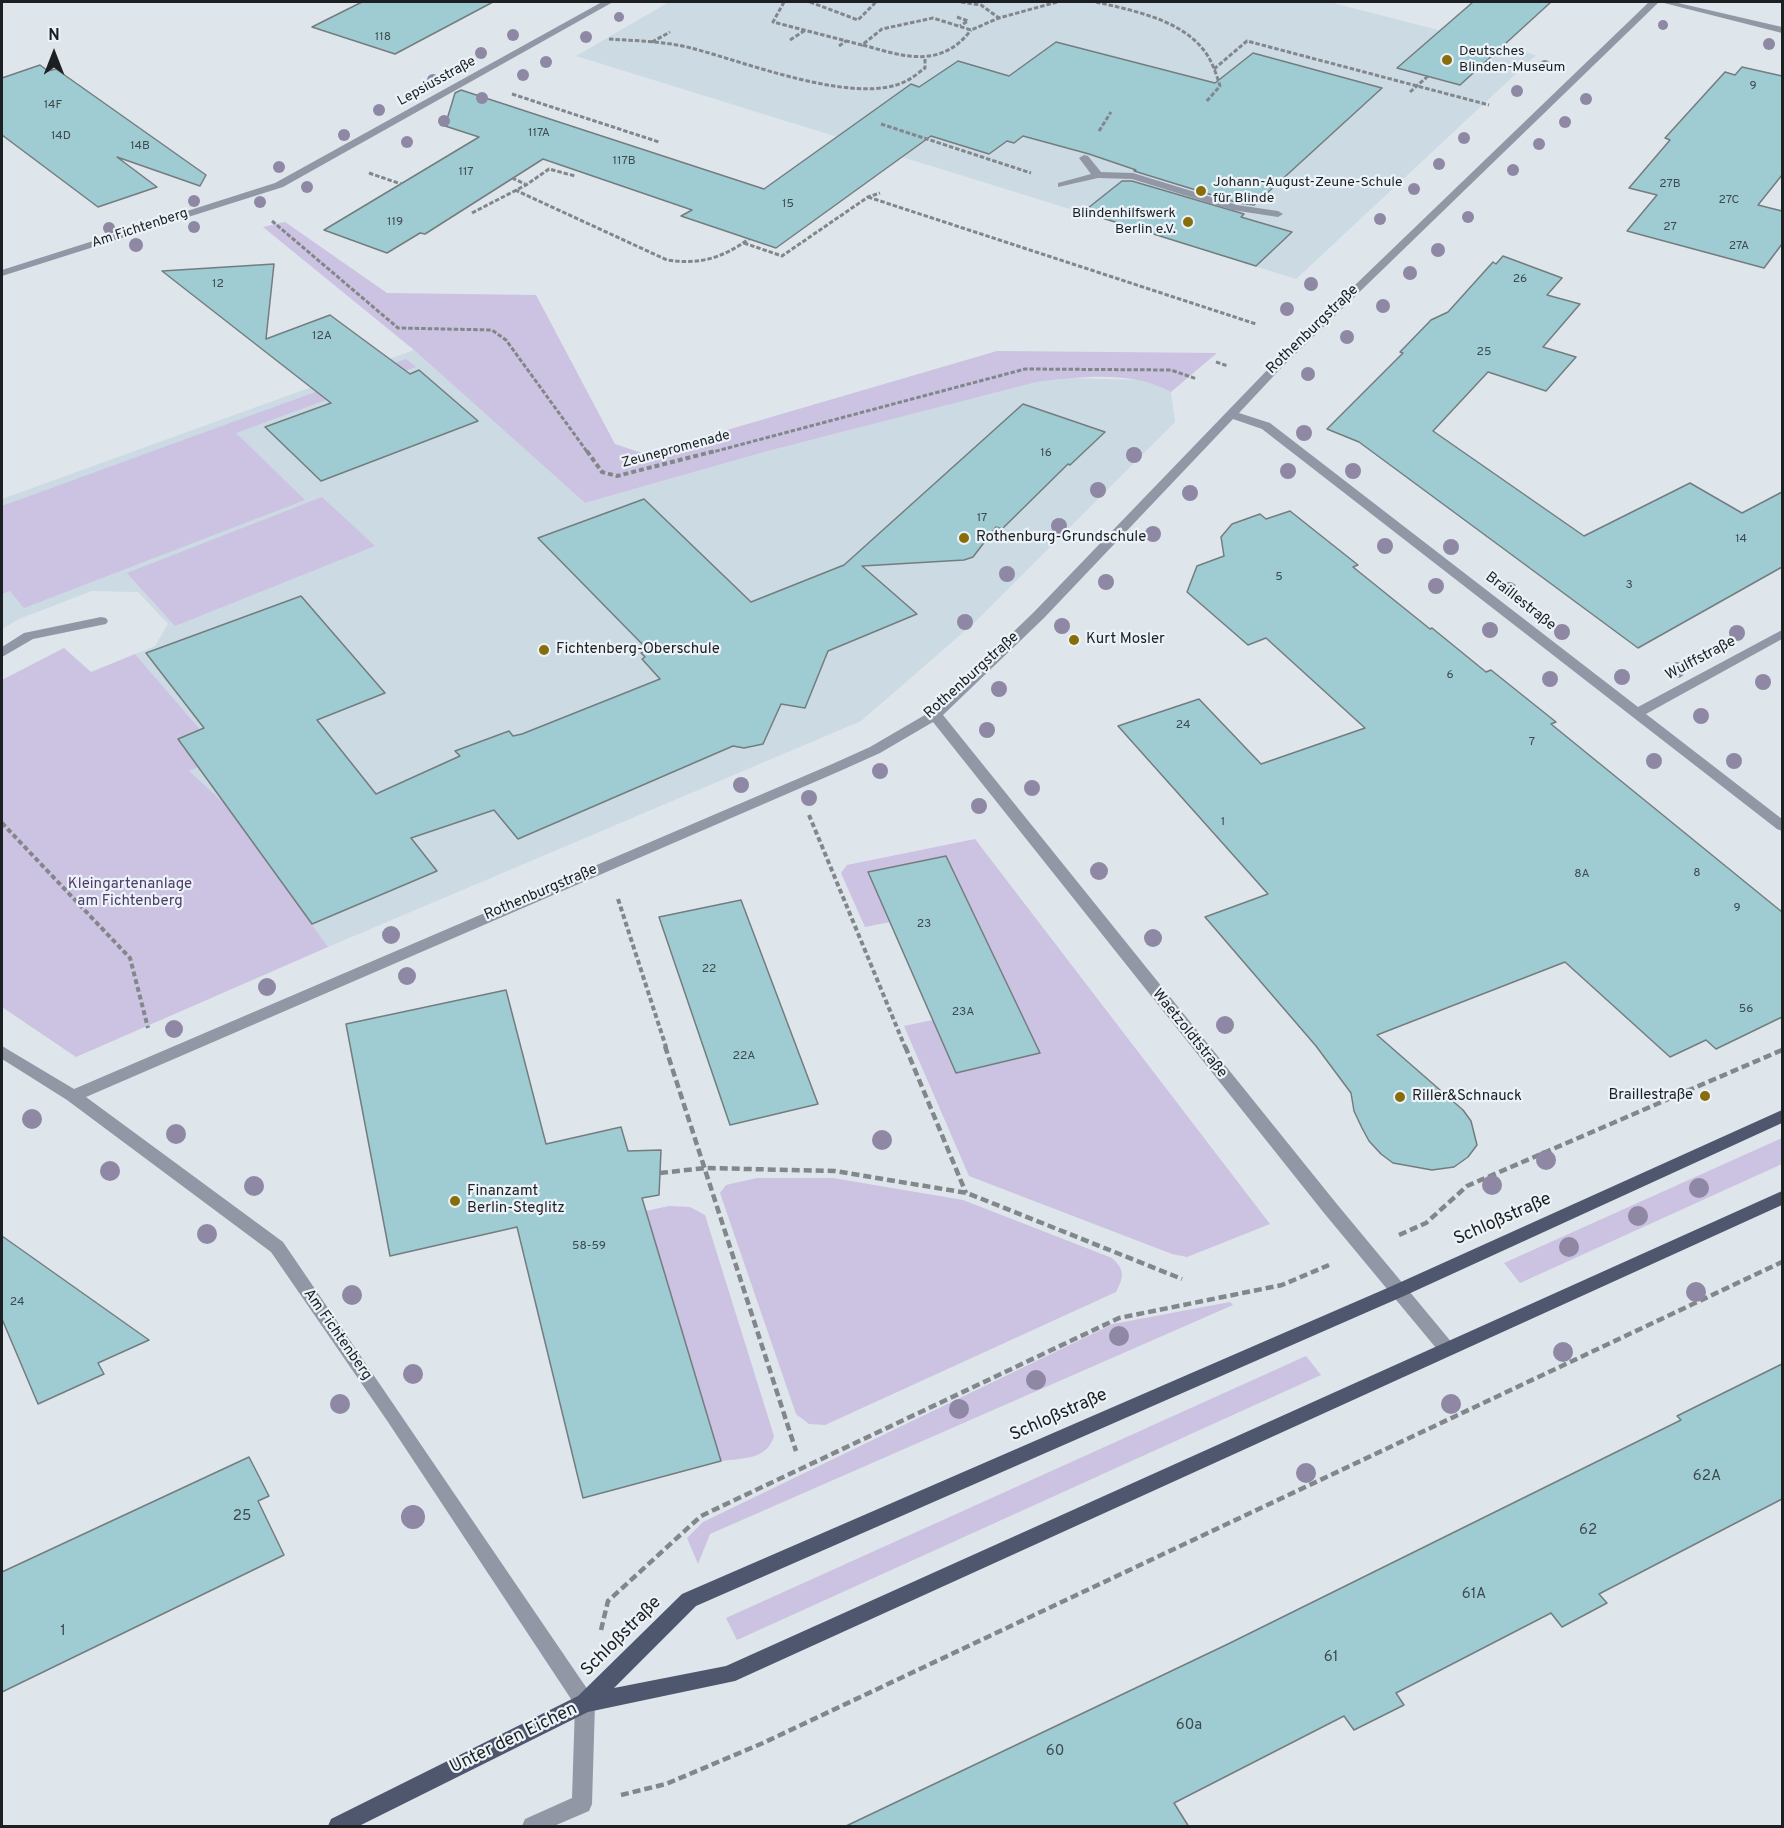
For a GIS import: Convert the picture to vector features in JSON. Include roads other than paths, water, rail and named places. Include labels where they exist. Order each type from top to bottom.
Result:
[{"type":"main road","name":"Schloßstraße","points":[[585,1703],[689,1600],[1398,1291],[1782,1116]]},
{"type":"main road","name":"Schloßstraße","points":[[585,1703],[728,1675],[1782,1198]]},
{"type":"main road","name":"Unter den Eichen","points":[[338,1827],[585,1703]]},
{"type":"street","name":"Lepsiusstraße","points":[[279,185],[608,2]]},
{"type":"street","name":"Rothenburgstraße","points":[[73,1096],[835,768],[875,750],[934,715],[1039,615],[1286,357],[1654,2]]},
{"type":"street","points":[[1665,2],[1782,30]]},
{"type":"street","points":[[1084,158],[1098,175]]},
{"type":"street","points":[[1062,185],[1098,175],[1133,176],[1236,208],[1278,214]]},
{"type":"street","name":"Am Fichtenberg","points":[[2,273],[279,185]]},
{"type":"street","name":"Braillestraße","points":[[1231,414],[1266,426],[1782,826]]},
{"type":"street","points":[[2,653],[29,636],[101,621]]},
{"type":"street","name":"Wulffstraße","points":[[1636,714],[1782,634]]},
{"type":"street","name":"Waetzoldtstraße","points":[[934,715],[1447,1349]]},
{"type":"street","name":"Am Fichtenberg","points":[[2,1052],[73,1096],[277,1247],[394,1417],[585,1703]]},
{"type":"street","name":"Unter den Eichen","points":[[532,1827],[582,1804],[585,1703]]},
{"type":"place","name":"Deutsches Blinden-Museum","points":[[1447,60]]},
{"type":"place","name":"Johann-August-Zeune-Schule für Blinde","points":[[1201,191]]},
{"type":"place","name":"Blindenhilfswerk Berlin e.V.","points":[[1188,222]]},
{"type":"place","name":"Rothenburg-Grundschule","points":[[964,538]]},
{"type":"place","name":"Kurt Mosler","points":[[1074,640]]},
{"type":"place","name":"Fichtenberg-Oberschule","points":[[544,650]]},
{"type":"place","name":"Braillestraße","points":[[1705,1096]]},
{"type":"place","name":"Riller&Schnauck","points":[[1400,1097]]},
{"type":"place","name":"Finanzamt Berlin-Steglitz","points":[[455,1201]]},
{"type":"park label","name":"Kleingartenanlage am Fichtenberg","points":[[130,894]]}]
